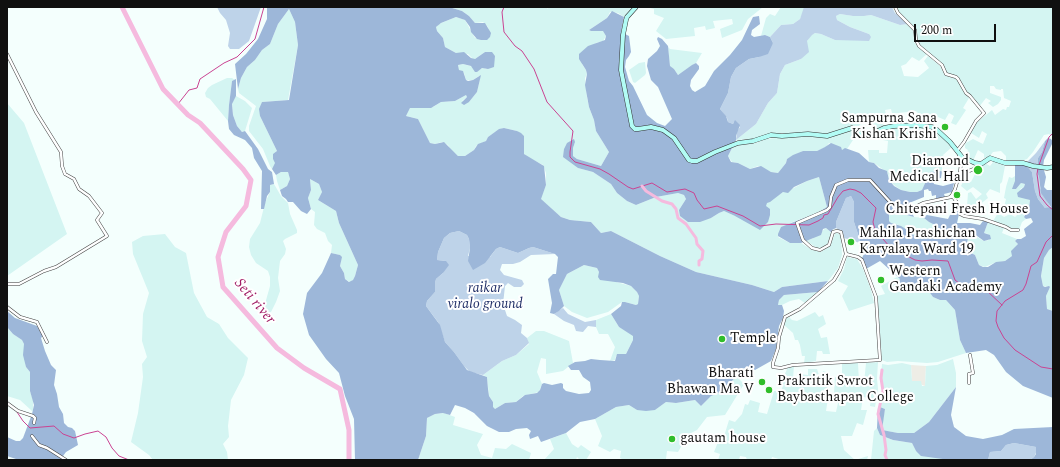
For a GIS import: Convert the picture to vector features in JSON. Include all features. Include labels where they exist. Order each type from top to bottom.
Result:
[{"type":"main road","points":[[636,7],[626,20],[623,35],[621,65],[632,126],[635,129],[651,127],[663,130],[674,138],[692,161],[697,161],[738,143],[754,141],[770,135],[782,136],[808,134],[823,136],[852,128],[865,137],[884,128],[917,125],[932,127],[937,130],[950,142],[957,152],[968,160],[979,164],[988,158],[991,158],[1005,163],[1023,163],[1044,168],[1053,166]]},
{"type":"street","points":[[846,254],[858,257],[862,260],[875,295],[880,360],[793,365],[781,368],[773,367],[772,363],[778,348],[779,337],[785,317],[800,309],[834,280],[840,270],[846,254],[841,232],[833,232],[829,245],[820,250],[812,248],[803,240],[797,223],[827,210],[830,207],[831,197],[836,185],[848,180],[870,180],[892,204],[905,207],[915,207],[923,203],[945,199],[951,196],[955,189],[961,164],[957,152],[976,122],[984,113],[966,93],[960,81],[956,77],[946,74],[942,65],[919,46],[916,40],[915,30],[898,13],[895,7]]},
{"type":"street","points":[[7,54],[36,112],[60,152],[65,174],[74,179],[79,189],[89,196],[102,213],[98,220],[107,236],[56,267],[44,271],[18,284],[7,284]]},
{"type":"street","points":[[958,177],[961,174],[974,169],[979,164]]},
{"type":"street","points":[[951,196],[954,198],[960,214],[991,222],[1011,230],[1018,230]]},
{"type":"street","points":[[7,307],[20,317],[37,322],[47,342]]},
{"type":"street","points":[[969,383],[970,374],[973,373],[970,354]]},
{"type":"street","points":[[7,403],[18,411],[33,416],[35,418],[34,423]]},
{"type":"street","points":[[32,436],[39,445],[47,448],[66,460]]},
{"type":"shaded area","points":[[267,7],[449,7],[462,11],[475,23],[485,23],[491,33],[490,37],[487,40],[477,39],[471,32],[470,27],[465,20],[456,17],[441,23],[436,27],[437,31],[443,38],[445,47],[456,53],[464,52],[471,58],[475,59],[485,52],[492,52],[495,56],[494,67],[488,69],[482,68],[475,72],[471,66],[463,64],[458,65],[459,70],[463,71],[466,80],[468,81],[481,75],[477,92],[469,102],[464,105],[461,103],[467,97],[466,95],[455,101],[441,102],[431,108],[410,108],[406,116],[418,119],[430,143],[435,144],[444,142],[458,156],[465,156],[474,150],[478,144],[486,141],[488,137],[499,129],[504,128],[517,131],[524,136],[524,154],[544,166],[546,185],[541,199],[561,217],[570,220],[591,222],[601,233],[611,231],[660,256],[696,272],[752,285],[774,292],[782,287],[828,281],[818,292],[784,295],[779,300],[778,305],[782,305],[784,311],[783,318],[779,326],[776,349],[771,361],[755,370],[748,368],[739,369],[736,372],[736,376],[724,391],[711,396],[701,406],[695,400],[676,403],[666,402],[655,410],[646,411],[637,410],[629,405],[616,407],[595,419],[580,422],[566,433],[541,442],[538,436],[530,439],[529,435],[531,431],[527,428],[516,429],[509,432],[499,432],[487,426],[474,413],[455,405],[450,415],[443,413],[435,414],[427,418],[426,436],[418,460],[355,460],[354,419],[345,396],[339,373],[326,359],[309,335],[303,314],[307,293],[322,273],[331,253],[342,257],[340,266],[344,273],[345,279],[349,282],[353,280],[358,265],[339,223],[336,211],[318,200],[322,192],[319,184],[310,179],[311,190],[308,198],[311,209],[307,214],[301,211],[293,202],[288,202],[282,196],[280,190],[287,186],[290,179],[288,172],[281,172],[276,175],[272,169],[275,163],[273,154],[277,151],[260,116],[259,109],[262,102],[289,100],[298,45],[295,22],[289,9],[278,24],[270,44],[262,50],[255,60],[247,67],[241,78],[238,89],[235,64],[246,54],[258,39],[267,19]],"holes":[[[459,231],[467,235],[470,248],[468,261],[473,270],[485,263],[496,249],[500,247],[518,253],[533,247],[555,254],[558,257],[556,274],[553,274],[548,279],[552,303],[550,313],[554,314],[564,306],[559,290],[567,274],[584,265],[597,268],[599,272],[598,277],[600,280],[623,283],[631,286],[637,292],[639,296],[638,304],[636,305],[622,302],[621,306],[611,314],[619,327],[633,336],[633,340],[626,354],[617,354],[615,361],[591,359],[575,362],[568,366],[571,370],[579,370],[583,377],[590,382],[591,390],[589,393],[579,394],[566,391],[561,383],[552,385],[544,383],[537,393],[525,395],[516,402],[505,403],[495,409],[493,407],[493,402],[489,396],[487,377],[467,370],[445,342],[440,325],[426,306],[427,301],[435,292],[436,279],[449,265],[446,261],[437,260],[438,252],[444,238],[450,233]]]},
{"type":"shaded area","points":[[449,7],[548,7],[547,9],[550,7],[634,7],[624,17],[618,13],[610,12],[607,18],[589,30],[603,30],[606,36],[603,41],[596,43],[582,64],[587,74],[585,78],[587,97],[596,131],[609,152],[601,166],[577,159],[573,156],[575,142],[564,149],[578,168],[593,172],[611,184],[617,193],[627,201],[636,205],[656,197],[678,193],[684,195],[686,199],[679,210],[711,218],[724,211],[735,216],[766,206],[766,203],[783,192],[819,177],[827,207],[817,213],[790,223],[778,237],[790,243],[801,243],[812,250],[821,252],[830,246],[836,232],[841,236],[842,255],[838,268],[828,281],[782,287],[774,292],[752,285],[696,272],[660,256],[611,231],[601,233],[591,222],[570,220],[561,217],[540,199],[546,185],[546,173],[543,165],[524,154],[524,141],[517,131],[504,128],[498,130],[488,137],[486,141],[476,146],[474,150],[465,156],[458,156],[450,149],[448,145],[442,142],[435,144],[430,143],[418,119],[406,116],[410,108],[433,107],[441,102],[455,101],[466,95],[467,97],[462,101],[469,102],[477,92],[480,79],[479,76],[473,80],[466,80],[464,73],[459,70],[458,65],[463,64],[480,69],[488,69],[495,56],[485,52],[473,59],[468,54],[456,53],[445,47],[443,38],[437,31],[436,27],[439,24],[456,17],[465,20],[475,38],[489,31],[488,27],[483,22],[475,23],[462,11]]},
{"type":"shaded area","points":[[646,7],[763,7],[748,19],[742,30],[722,38],[720,29],[733,24],[732,19],[713,21],[715,28],[706,30],[705,26],[694,28],[695,36],[666,39],[656,31],[664,18],[654,14],[654,9]]},
{"type":"shaded area","points":[[781,7],[805,8],[800,19],[793,24],[781,25],[770,37],[765,35],[761,36],[766,18],[770,14],[775,16]]},
{"type":"shaded area","points":[[897,7],[1053,7],[1053,137],[1049,134],[1044,135],[1027,159],[1018,162],[1006,162],[1006,156],[1001,151],[993,152],[990,156],[984,158],[984,154],[978,150],[973,161],[965,156],[968,150],[965,148],[966,143],[973,139],[983,144],[987,134],[982,131],[979,138],[971,133],[976,123],[992,110],[995,115],[1003,109],[1006,110],[1011,101],[1004,98],[1003,89],[996,89],[994,86],[990,86],[990,93],[1001,97],[1001,100],[993,107],[988,103],[991,101],[986,98],[979,107],[965,90],[957,76],[946,73],[939,62],[923,49],[917,41],[917,32],[914,27],[898,12]]},
{"type":"shaded area","points":[[289,9],[295,22],[298,45],[288,100],[262,102],[260,116],[277,151],[273,159],[276,163],[272,169],[263,149],[249,131],[249,126],[256,106],[239,93],[238,89],[241,78],[247,67],[255,60],[262,50],[270,44],[278,24]]},
{"type":"shaded area","points":[[612,11],[624,17],[621,32],[629,36],[631,52],[626,60],[625,67],[629,81],[647,115],[657,123],[665,126],[672,119],[658,87],[651,80],[647,66],[648,59],[660,46],[657,39],[658,37],[668,46],[670,66],[678,75],[696,63],[699,66],[699,69],[691,80],[690,86],[695,92],[705,86],[714,71],[742,40],[753,17],[759,16],[760,24],[752,30],[751,35],[754,37],[765,35],[770,37],[773,43],[768,54],[749,59],[736,68],[731,77],[728,93],[720,109],[726,116],[728,122],[733,124],[735,120],[740,125],[736,140],[728,156],[731,162],[738,163],[750,169],[761,166],[771,172],[778,173],[786,163],[787,159],[793,155],[803,151],[817,151],[831,143],[841,147],[842,150],[845,148],[859,153],[869,162],[874,163],[879,168],[887,171],[889,180],[894,186],[901,190],[917,192],[922,190],[930,172],[942,171],[941,178],[935,179],[933,181],[934,184],[943,186],[954,183],[952,192],[944,194],[945,197],[936,199],[936,195],[932,196],[931,191],[928,189],[924,190],[924,197],[909,203],[908,206],[904,205],[902,208],[910,209],[914,217],[889,210],[889,221],[901,226],[912,233],[915,237],[921,239],[935,235],[939,230],[937,226],[924,218],[927,215],[948,219],[950,215],[958,210],[959,214],[957,223],[980,225],[983,221],[988,222],[984,233],[990,235],[991,239],[984,241],[977,236],[970,237],[968,238],[966,248],[969,252],[975,255],[979,265],[983,267],[988,267],[996,262],[1005,261],[1012,256],[1011,251],[1018,244],[1015,241],[1026,236],[1024,229],[1033,222],[1031,218],[1026,219],[1024,217],[1029,208],[1030,200],[1018,197],[1017,193],[1024,187],[1025,184],[1021,183],[1016,189],[1012,189],[1015,181],[1015,165],[1025,164],[1032,172],[1038,199],[1045,208],[1051,207],[1041,193],[1037,172],[1038,158],[1042,152],[1045,141],[1048,138],[1051,139],[1053,142],[1044,160],[1043,167],[1046,177],[1044,187],[1047,190],[1053,190],[1053,247],[1044,258],[1041,276],[1043,286],[1050,287],[1046,296],[1047,309],[1053,311],[1053,398],[1023,386],[1006,372],[994,355],[986,350],[966,353],[960,340],[955,310],[946,300],[940,300],[933,297],[928,290],[913,289],[898,284],[900,279],[880,261],[866,269],[862,258],[866,250],[859,247],[860,240],[854,222],[854,202],[851,196],[846,198],[836,222],[836,228],[832,230],[832,233],[826,228],[823,229],[821,235],[801,243],[790,243],[778,236],[781,227],[817,213],[827,207],[819,177],[794,187],[788,193],[783,192],[767,203],[766,206],[770,209],[770,215],[768,222],[760,230],[724,211],[700,222],[688,222],[680,216],[679,210],[686,199],[684,195],[678,193],[656,197],[636,205],[627,201],[617,193],[611,184],[593,172],[578,168],[563,157],[564,149],[567,143],[574,139],[573,156],[577,159],[601,166],[609,152],[596,131],[589,107],[585,85],[587,74],[579,59],[579,54],[588,46],[605,40],[606,36],[603,31],[589,30],[607,18]]},
{"type":"shaded area","points":[[840,14],[853,16],[871,15],[900,25],[908,24],[913,29],[914,42],[927,54],[919,61],[912,57],[906,64],[901,66],[904,76],[918,77],[929,68],[924,61],[928,56],[940,66],[944,74],[959,81],[963,91],[969,98],[963,108],[966,110],[956,125],[951,123],[954,116],[949,113],[945,120],[938,117],[934,124],[927,124],[919,122],[921,116],[916,111],[892,113],[891,109],[885,110],[886,115],[881,120],[884,126],[874,130],[863,121],[859,126],[869,133],[866,135],[862,134],[852,125],[832,133],[773,133],[754,139],[736,140],[756,124],[768,103],[777,93],[780,74],[785,65],[801,59],[807,47],[807,41],[811,35],[815,33],[835,40],[855,40],[869,34],[850,27],[837,20],[836,16]]},
{"type":"shaded area","points":[[668,47],[670,49],[702,53],[696,63],[678,75],[674,69],[670,67]]},
{"type":"shaded area","points":[[645,62],[645,75],[635,83],[633,82],[629,70],[639,63]]},
{"type":"shaded area","points":[[227,78],[232,78],[235,80],[232,81],[228,121],[210,99],[206,97],[205,93],[212,85]]},
{"type":"shaded area","points":[[236,79],[236,96],[232,104],[233,115],[237,126],[242,132],[245,131],[258,149],[268,169],[272,172],[274,184],[270,185],[270,192],[267,196],[264,209],[261,209],[262,171],[254,158],[252,148],[245,140],[234,135],[229,129],[229,105],[232,81]]},
{"type":"shaded area","points":[[236,96],[245,101],[252,108],[245,131],[242,132],[237,126],[233,115],[232,103]]},
{"type":"shaded area","points":[[7,103],[24,123],[67,234],[7,276]]},
{"type":"shaded area","points":[[925,127],[936,131],[952,147],[943,155],[946,164],[942,166],[942,171],[930,172],[922,190],[910,192],[901,190],[894,185],[889,180],[888,173],[874,163],[869,162],[868,150],[879,150],[879,153],[887,153],[888,141],[883,140],[883,130]]},
{"type":"shaded area","points":[[853,130],[857,134],[847,149],[842,150],[829,143],[826,147],[817,151],[803,151],[787,159],[786,163],[778,173],[771,172],[758,166],[750,169],[738,163],[732,162],[728,156],[733,146],[756,143],[766,139],[800,136],[823,137]]},
{"type":"shaded area","points":[[994,161],[1005,166],[1002,182],[1000,184],[1000,193],[990,189],[986,194],[988,198],[983,202],[978,205],[967,206],[968,193],[971,192],[976,199],[982,194],[973,187],[967,191],[961,186],[963,182],[965,183],[967,180],[971,182],[975,174],[981,176],[984,171],[981,166],[985,163],[990,166]]},
{"type":"shaded area","points":[[281,172],[288,172],[290,179],[287,186],[280,190],[276,175]]},
{"type":"shaded area","points":[[1015,176],[1016,189],[1021,183],[1025,184],[1024,187],[1020,189],[1027,199],[1030,200],[1029,208],[1024,216],[1026,219],[1022,222],[1019,230],[1011,229],[993,221],[998,213],[1004,217],[1010,214],[1015,217],[1020,212],[1021,206],[1018,205],[1013,213],[1004,207],[1006,199],[1004,198],[1009,177],[1012,178]]},
{"type":"shaded area","points":[[310,179],[319,184],[322,192],[318,200],[336,211],[339,223],[358,265],[355,276],[350,282],[345,279],[344,273],[340,266],[340,255],[331,253],[332,245],[328,241],[325,233],[317,229],[314,225],[315,212],[311,209],[308,198],[311,190]]},
{"type":"shaded area","points":[[274,184],[281,196],[288,203],[290,214],[297,233],[283,241],[286,249],[285,254],[280,261],[278,278],[280,291],[271,312],[267,315],[263,311],[270,286],[270,277],[268,271],[256,263],[251,255],[249,247],[250,239],[260,223],[265,203],[270,192],[270,185]]},
{"type":"shaded area","points":[[889,210],[914,217],[924,218],[937,226],[939,230],[935,235],[921,239],[917,238],[899,225],[889,221]]},
{"type":"shaded area","points":[[988,222],[1004,228],[1002,233],[1017,239],[1015,241],[1018,244],[1012,256],[1005,261],[994,263],[985,267],[979,265],[975,255],[969,252],[966,248],[968,238],[970,237],[975,236],[984,241],[989,240],[988,234],[984,233]]},
{"type":"shaded area","points":[[826,228],[832,233],[829,242],[824,247],[817,248],[805,240],[812,239]]},
{"type":"shaded area","points":[[165,234],[175,247],[186,253],[194,293],[207,317],[219,324],[228,338],[248,358],[244,375],[231,400],[228,426],[229,437],[223,444],[227,452],[228,460],[153,460],[149,455],[131,442],[138,413],[143,377],[142,364],[147,357],[142,341],[143,314],[149,293],[133,254],[132,242],[143,236]]},
{"type":"shaded area","points":[[1053,247],[1053,311],[1047,309],[1046,296],[1050,287],[1043,286],[1041,276],[1044,258]]},
{"type":"shaded area","points":[[847,257],[857,259],[863,269],[874,303],[849,311],[842,296],[848,286],[838,281],[844,269]]},
{"type":"shaded area","points":[[584,265],[597,268],[599,272],[616,282],[631,286],[639,296],[638,304],[636,305],[622,302],[608,312],[587,318],[572,312],[564,306],[559,290],[567,274]]},
{"type":"shaded area","points":[[897,277],[900,279],[898,284],[913,289],[928,290],[933,297],[940,300],[946,300],[955,310],[960,340],[966,353],[938,362],[927,363],[898,361],[887,362],[882,360],[877,296],[885,294],[881,286]]},
{"type":"shaded area","points":[[818,292],[805,303],[799,299],[778,305],[779,300],[784,295]]},
{"type":"shaded area","points":[[7,311],[15,318],[37,326],[43,336],[41,338],[51,365],[56,370],[54,385],[59,407],[63,414],[64,423],[75,431],[78,445],[66,452],[60,460],[19,460],[7,456],[7,437],[16,441],[20,441],[23,438],[34,405],[30,391],[30,372],[26,367],[23,355],[24,344],[22,340],[13,334],[7,327]]},
{"type":"shaded area","points":[[815,312],[819,317],[823,315],[826,324],[818,329],[821,338],[827,337],[830,354],[823,354],[822,351],[817,351],[816,361],[804,363],[805,356],[802,356],[798,340],[795,340],[793,333],[784,325],[786,318],[789,317],[792,320],[797,321]]},
{"type":"shaded area","points":[[611,314],[619,327],[633,335],[633,340],[626,354],[616,356],[615,360],[610,361],[615,347],[608,334],[599,334],[596,327],[596,320]]},
{"type":"shaded area","points":[[7,327],[13,334],[22,340],[24,344],[26,367],[30,372],[30,391],[33,400],[32,411],[20,400],[7,396]]},
{"type":"shaded area","points":[[536,331],[544,331],[569,341],[573,363],[563,371],[546,374],[546,359],[541,358],[537,372],[542,384],[539,392],[523,396],[516,402],[505,403],[495,409],[493,408],[493,402],[489,396],[487,377],[483,375],[502,361],[516,355],[529,344],[527,338]]},
{"type":"shaded area","points":[[953,359],[956,373],[956,387],[929,422],[914,433],[898,433],[881,430],[885,409],[880,407],[884,391],[881,377],[882,364],[888,365],[902,363],[911,365],[912,381],[921,381],[922,386],[925,386],[926,366],[937,365]]},
{"type":"shaded area","points":[[878,362],[878,389],[875,407],[870,406],[871,398],[863,397],[861,410],[867,410],[863,425],[857,423],[852,436],[841,436],[844,450],[855,460],[782,460],[772,457],[771,460],[747,460],[746,457],[740,456],[739,460],[718,460],[720,454],[714,452],[718,442],[722,443],[729,420],[735,422],[742,414],[745,404],[748,405],[750,400],[760,403],[758,412],[767,414],[774,391],[779,391],[782,389],[784,376],[788,367],[794,366],[793,378],[798,378],[799,374],[808,375],[808,369],[817,369],[819,375],[822,375],[823,371],[826,372],[826,382],[829,392],[826,411],[836,412],[838,403],[834,402],[836,394],[834,394],[835,377],[842,378],[842,364],[858,363],[859,383],[864,383],[866,363]]},
{"type":"shaded area","points":[[911,365],[926,366],[925,386],[912,381]]},
{"type":"shaded area","points":[[736,376],[744,384],[725,415],[707,417],[697,430],[691,433],[685,440],[678,452],[667,451],[666,459],[671,460],[624,460],[620,458],[621,451],[614,449],[610,452],[598,446],[602,436],[595,419],[616,407],[629,405],[637,410],[655,410],[666,402],[676,403],[695,400],[701,406],[711,396],[724,391]]},
{"type":"shaded area","points":[[956,387],[951,415],[954,427],[966,436],[983,439],[1002,435],[1014,429],[1053,427],[1053,460],[1030,460],[1036,454],[1036,447],[1014,443],[1006,445],[1001,451],[990,452],[988,460],[950,460],[921,456],[916,451],[912,443],[893,440],[880,435],[877,428],[878,407],[885,409],[882,430],[898,433],[914,433],[929,422]]},
{"type":"shaded area","points":[[444,413],[455,417],[453,425],[483,434],[477,445],[481,455],[492,458],[495,448],[506,449],[512,444],[531,453],[529,460],[420,460],[419,457],[426,436],[427,418],[435,414]]},
{"type":"shaded area","points":[[877,428],[880,435],[893,440],[912,443],[916,451],[950,460],[871,460],[874,431]]},
{"type":"shaded area","points":[[566,433],[572,444],[578,448],[581,445],[591,452],[586,460],[580,460],[577,457],[576,460],[544,460],[554,449],[550,439]]},
{"type":"shaded area","points":[[868,456],[867,460],[855,460]]},
{"type":"green space","points":[[217,7],[261,7],[249,41],[239,49],[230,49],[228,46],[230,33],[226,20]]},
{"type":"green space","points":[[804,7],[892,7],[895,13],[908,24],[900,25],[871,15],[853,16],[840,14],[836,16],[837,20],[850,27],[869,34],[871,37],[869,41],[835,40],[821,34],[815,33],[812,35],[807,41],[809,52],[801,59],[785,65],[780,74],[777,93],[768,103],[756,124],[736,140],[737,131],[740,127],[734,122],[733,124],[728,122],[727,118],[720,109],[728,93],[731,77],[736,68],[749,59],[759,57],[773,43],[770,37],[781,25],[793,24],[800,19]]},
{"type":"green space","points":[[1045,141],[1042,152],[1038,158],[1037,172],[1040,188],[1051,208],[1045,208],[1038,199],[1032,172],[1025,164]]},
{"type":"green space","points":[[851,196],[854,202],[854,222],[860,243],[844,238],[843,233],[836,228],[836,222],[846,198]]},
{"type":"green space","name":"raikar viralo ground","points":[[459,231],[467,235],[469,239],[470,248],[468,256],[490,257],[496,249],[500,247],[518,253],[533,247],[555,254],[531,255],[520,262],[513,264],[502,264],[500,270],[504,275],[522,280],[524,284],[521,287],[514,287],[508,283],[505,286],[503,304],[507,316],[522,325],[521,333],[527,338],[529,343],[516,355],[502,361],[483,375],[470,372],[464,366],[445,342],[438,322],[426,306],[427,301],[435,292],[436,279],[443,273],[446,261],[437,260],[438,252],[444,238],[450,233]]},
{"type":"green space","points":[[563,308],[568,314],[585,322],[596,320],[596,327],[588,326],[583,332],[576,331],[574,325],[564,321],[554,314]]},
{"type":"green space","points":[[1014,443],[1036,447],[1034,457],[1030,460],[988,460],[990,452],[1001,451],[1006,445]]},
{"type":"waterway","name":"Seti river","points":[[122,7],[163,89],[188,115],[200,123],[243,169],[251,180],[246,206],[226,232],[218,257],[223,287],[277,348],[304,368],[340,389],[349,430],[349,460]]},
{"type":"waterway","points":[[178,104],[189,90],[197,88],[200,79],[224,63],[237,57],[255,39],[264,7]]},
{"type":"waterway","points":[[504,7],[502,12],[504,32],[515,46],[522,51],[534,69],[547,102],[573,131],[570,157],[575,162],[600,169],[633,189],[652,183],[667,192],[685,189],[694,193],[704,209],[717,206],[743,216],[760,226],[776,224],[809,225],[828,214],[843,191],[850,189],[855,190],[861,193],[876,208],[873,222],[875,230],[890,247],[915,260],[948,261],[955,280],[964,287],[985,289],[1002,305]]},
{"type":"waterway","points":[[1039,165],[1049,137],[1053,133]]},
{"type":"waterway","points":[[1038,168],[1037,174],[1040,196],[1053,210]]},
{"type":"waterway","points":[[642,186],[646,191],[662,201],[672,204],[676,209],[678,218],[686,224],[696,238],[697,244],[703,251],[702,259],[699,261],[699,265]]},
{"type":"waterway","points":[[1053,235],[1046,242],[1037,262],[1031,266],[1023,290],[1005,301],[997,311],[996,321],[1004,338],[1015,350],[1041,367],[1053,369]]},
{"type":"waterway","points":[[882,370],[881,378],[883,391],[878,414],[884,435],[886,450],[885,455],[887,460]]},
{"type":"waterway","points":[[17,412],[30,428],[54,426],[63,434],[74,438],[98,431],[106,437],[112,448],[119,456],[129,460]]},
{"type":"place","name":"Sampurna Sana Kishan Krishi","points":[[945,127]]},
{"type":"place","name":"Diamond Medical Hall","points":[[978,170]]},
{"type":"place","name":"Chitepani Fresh House","points":[[957,195]]},
{"type":"place","name":"Mahila Prashichan Karyalaya Ward 19","points":[[851,242]]},
{"type":"place","name":"Western Gandaki Academy","points":[[881,280]]},
{"type":"place","name":"Temple","points":[[722,339]]},
{"type":"place","name":"Bharati Bhawan Ma V","points":[[762,382]]},
{"type":"place","name":"Prakritik Swrot Baybasthapan College","points":[[769,390]]},
{"type":"place","name":"gautam house","points":[[672,439]]}]
